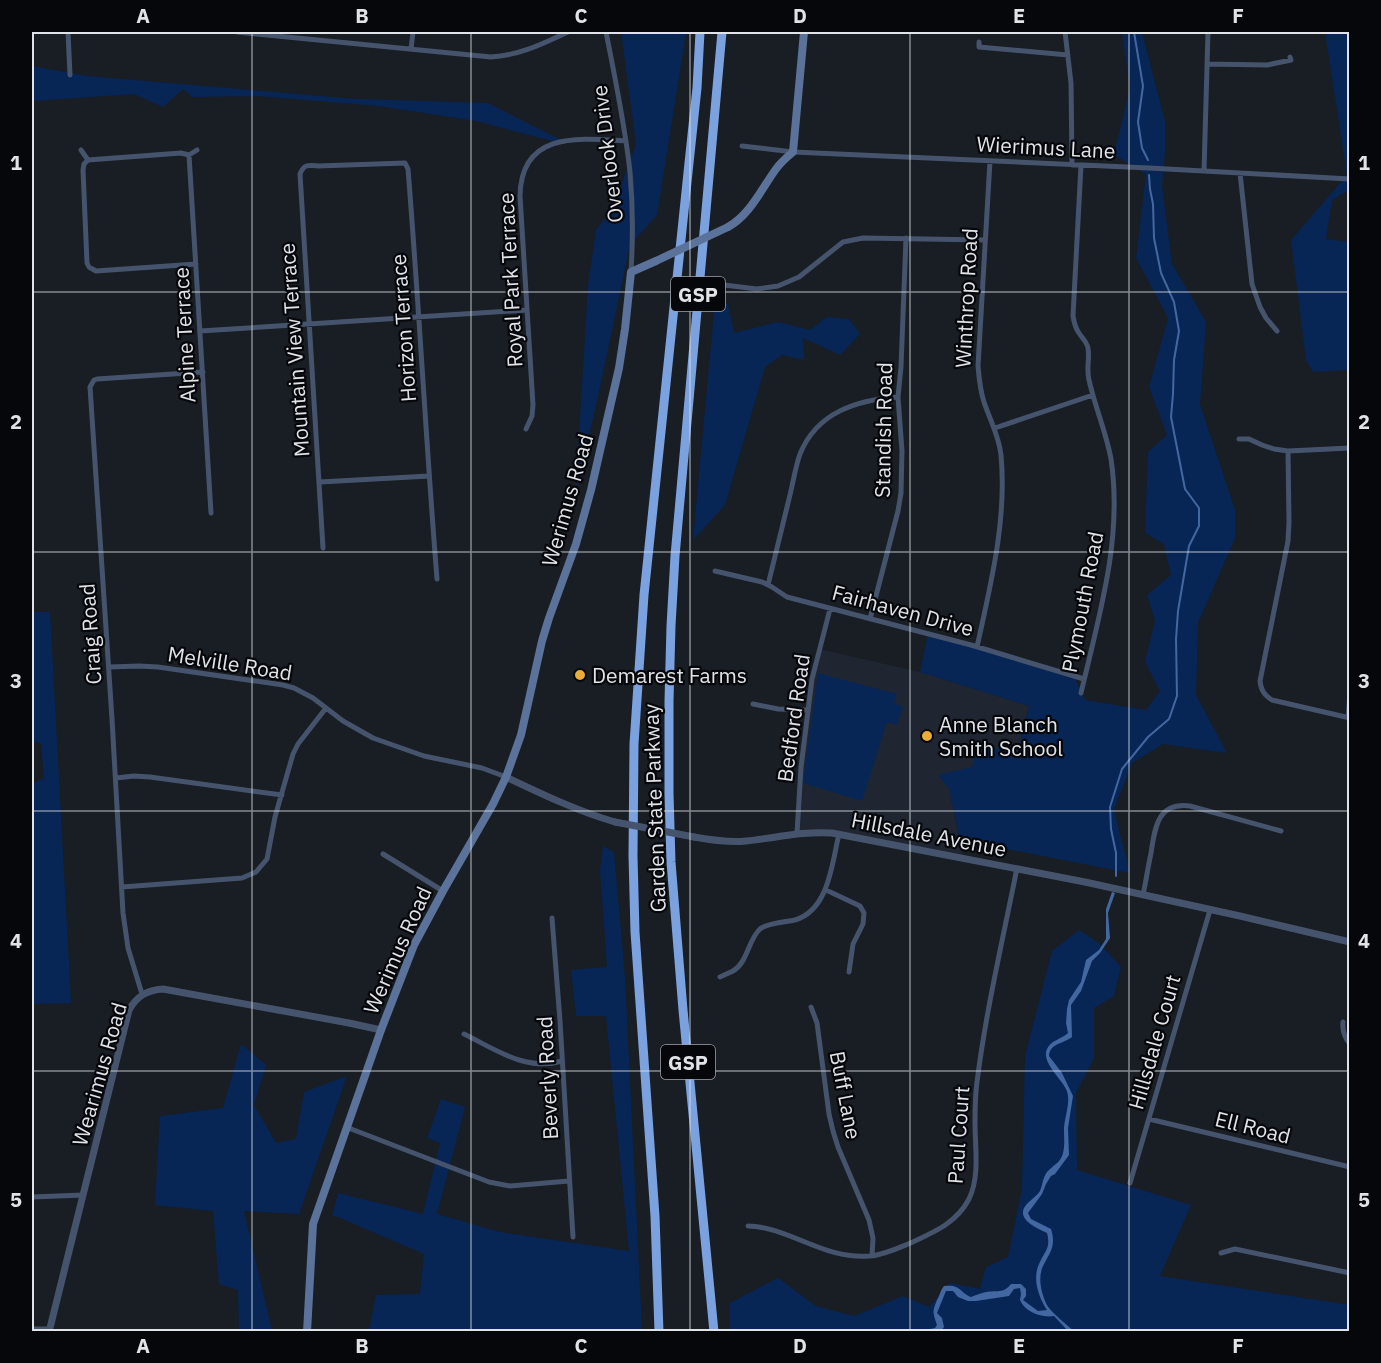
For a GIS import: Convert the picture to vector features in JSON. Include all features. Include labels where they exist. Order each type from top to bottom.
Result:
[{"type":"highway","name":"Garden State Parkway","points":[[659,1332],[655,1216],[634,913],[634,744],[644,595],[697,88],[700,32]]},
{"type":"highway","name":"Garden State Parkway","points":[[714,1332],[674,898],[669,793],[669,701],[675,556],[722,32]]},
{"type":"main road","points":[[631,272],[728,227],[740,218],[778,166],[793,152],[804,32]]},
{"type":"main road","name":"Werimus Road","points":[[307,1332],[313,1224],[346,1127],[414,945],[507,777],[521,735],[542,641],[576,544],[591,490],[619,368],[631,272]]},
{"type":"street","points":[[68,32],[70,75]]},
{"type":"street","points":[[237,32],[491,57],[527,51],[568,32]]},
{"type":"street","points":[[411,49],[412,32]]},
{"type":"street","name":"Overlook Drive","points":[[606,32],[626,141],[632,205],[631,272]]},
{"type":"street","points":[[1065,32],[1071,83],[1072,165]]},
{"type":"street","points":[[1204,171],[1208,32]]},
{"type":"street","points":[[979,42],[979,46],[1068,55]]},
{"type":"street","points":[[1207,64],[1267,65],[1291,60],[1290,57]]},
{"type":"street","name":"Royal Park Terrace","points":[[526,429],[532,416],[533,405],[520,196],[520,186],[526,167],[537,152],[556,142],[589,138],[626,141]]},
{"type":"street","name":"Wierimus Lane","points":[[742,146],[793,152],[1350,179]]},
{"type":"street","points":[[81,150],[88,160]]},
{"type":"street","points":[[196,264],[96,271],[89,267],[83,170],[88,160],[189,154],[197,150]]},
{"type":"street","name":"Alpine Terrace","points":[[189,154],[211,513]]},
{"type":"street","name":"Winthrop Road","points":[[977,647],[995,565],[1001,527],[1002,501],[1001,453],[995,428],[985,404],[978,366],[990,161]]},
{"type":"street","name":"Horizon Terrace","points":[[318,166],[398,162],[405,163],[408,169],[437,579]]},
{"type":"street","name":"Mountain View Terrace","points":[[318,166],[307,165],[303,167],[300,174],[324,548]]},
{"type":"street","name":"Plymouth Road","points":[[1081,165],[1073,316],[1077,331],[1088,347],[1087,372],[1105,434],[1114,494],[1111,558],[1081,693]]},
{"type":"street","points":[[1240,173],[1252,284],[1260,307],[1277,331]]},
{"type":"street","points":[[724,285],[758,289],[778,286],[799,277],[843,242],[864,238],[985,240]]},
{"type":"street","name":"Standish Road","points":[[870,619],[901,492],[902,452],[898,397],[906,238]]},
{"type":"street","points":[[200,331],[527,310]]},
{"type":"street","name":"Craig Road","points":[[142,994],[125,932],[90,387],[91,383],[97,379],[202,372]]},
{"type":"street","points":[[995,428],[1093,395]]},
{"type":"street","points":[[768,585],[800,457],[810,437],[826,420],[848,406],[876,398],[898,397]]},
{"type":"street","points":[[1239,439],[1249,439],[1268,447],[1288,451],[1350,448]]},
{"type":"street","points":[[1288,451],[1288,541],[1260,681],[1263,693],[1276,701],[1349,718],[1350,693]]},
{"type":"street","points":[[320,482],[429,476]]},
{"type":"street","name":"Fairhaven Drive","points":[[715,571],[768,585],[787,597],[977,647],[1084,679]]},
{"type":"street","name":"Bedford Road","points":[[797,833],[801,767],[808,710],[817,657],[830,609]]},
{"type":"street","name":"Melville Road","points":[[109,667],[139,666],[283,685],[304,692],[358,730],[389,744],[424,756],[482,768],[507,777]]},
{"type":"street","points":[[753,704],[778,709],[808,710]]},
{"type":"street","points":[[122,887],[242,878],[250,876],[263,866],[267,859],[293,754],[326,708]]},
{"type":"street","points":[[116,778],[150,777],[282,795]]},
{"type":"street","name":"Hillsdale Avenue","points":[[507,777],[561,803],[615,822],[731,842],[797,833],[839,834],[1017,868],[1350,942]]},
{"type":"street","points":[[1143,895],[1156,825],[1168,809],[1182,805],[1190,806],[1281,831]]},
{"type":"street","points":[[720,976],[735,970],[763,927],[805,916],[820,902],[826,890],[839,834]]},
{"type":"street","points":[[383,854],[443,891]]},
{"type":"street","name":"Paul Court","points":[[747,1226],[761,1226],[834,1253],[848,1256],[872,1256],[888,1252],[936,1232],[961,1212],[973,1187],[976,1164],[977,1081],[1017,868]]},
{"type":"street","points":[[826,890],[860,906],[864,913],[853,944],[849,972]]},
{"type":"street","name":"Hillsdale Court","points":[[1130,1183],[1210,910]]},
{"type":"street","name":"Beverly Road","points":[[552,918],[573,1237]]},
{"type":"street","name":"Wearimus Road","points":[[49,1330],[129,1010],[142,994],[155,989],[163,989],[381,1030]]},
{"type":"street","name":"Buff Lane","points":[[811,1007],[817,1023],[833,1131],[869,1220],[873,1238],[872,1256]]},
{"type":"street","points":[[1343,1022],[1345,1038],[1350,1044]]},
{"type":"street","points":[[464,1034],[523,1062],[546,1065],[562,1061]]},
{"type":"street","name":"Ell Road","points":[[1149,1119],[1350,1167]]},
{"type":"street","points":[[346,1127],[489,1182],[510,1186],[569,1181]]},
{"type":"street","points":[[32,1197],[82,1195]]},
{"type":"street","points":[[1221,1253],[1235,1249],[1350,1273]]},
{"type":"street","points":[[32,1329],[49,1330]]},
{"type":"shaded area","points":[[621,32],[685,32],[685,39],[657,215],[630,245],[596,406],[576,487],[588,285],[596,230],[613,209],[636,144]]},
{"type":"shaded area","points":[[1122,32],[1142,32],[1165,122],[1162,186],[1172,264],[1206,322],[1200,404],[1235,510],[1235,538],[1198,623],[1196,695],[1227,753],[1163,744],[1132,763],[1114,810],[1130,873],[960,840],[949,789],[938,775],[972,767],[979,742],[1017,755],[1029,706],[920,672],[928,633],[1072,672],[1085,700],[1146,710],[1160,691],[1145,662],[1155,621],[1147,595],[1171,575],[1164,544],[1145,533],[1148,452],[1167,435],[1149,387],[1168,318],[1136,258],[1146,174],[1114,155],[1130,88]]},
{"type":"shaded area","points":[[1325,32],[1349,32],[1349,190],[1332,200],[1326,239],[1349,242],[1349,370],[1313,372],[1306,360],[1291,240],[1347,175]]},
{"type":"shaded area","points":[[32,66],[87,76],[357,99],[488,103],[561,140],[556,142],[476,121],[379,106],[258,96],[192,97],[183,89],[163,107],[134,94],[32,101]]},
{"type":"shaded area","points":[[715,301],[728,304],[734,333],[778,322],[810,330],[827,317],[849,319],[860,334],[840,355],[803,338],[804,360],[782,355],[765,367],[725,505],[693,540]]},
{"type":"shaded area","points":[[32,612],[50,612],[71,1003],[32,1004],[32,784],[44,778],[41,743],[32,742]]},
{"type":"shaded area","points":[[819,649],[920,672],[1029,706],[1017,755],[972,767],[949,789],[963,857],[832,833],[797,833],[801,767]]},
{"type":"shaded area","points":[[818,673],[897,694],[894,703],[903,707],[897,725],[887,722],[862,801],[803,783]]},
{"type":"shaded area","points":[[603,846],[614,852],[625,978],[642,1331],[369,1331],[376,1295],[420,1294],[424,1254],[332,1216],[338,1193],[423,1214],[440,1143],[427,1138],[441,1099],[465,1107],[437,1214],[500,1232],[629,1251],[606,1016],[576,1016],[571,970],[607,967],[600,870]]},
{"type":"shaded area","points":[[1112,892],[1115,893],[1108,913],[1110,938],[1092,961],[1081,991],[1071,1005],[1072,1037],[1054,1046],[1049,1056],[1062,1073],[1073,1096],[1068,1128],[1069,1155],[1051,1176],[1042,1194],[1028,1213],[1031,1219],[1051,1229],[1053,1239],[1052,1248],[1041,1274],[1045,1300],[1052,1311],[1074,1331],[1068,1331],[1054,1316],[1039,1315],[1026,1308],[1020,1300],[1020,1288],[1014,1289],[1009,1296],[976,1301],[968,1301],[958,1297],[953,1291],[946,1291],[937,1313],[942,1318],[944,1327],[941,1331],[921,1331],[935,1328],[937,1325],[934,1310],[944,1286],[957,1287],[971,1297],[1002,1290],[1011,1284],[1021,1284],[1026,1289],[1026,1296],[1023,1300],[1038,1311],[1047,1310],[1039,1294],[1036,1276],[1048,1246],[1047,1233],[1030,1224],[1023,1213],[1024,1208],[1040,1191],[1045,1174],[1059,1161],[1064,1150],[1068,1094],[1049,1064],[1046,1054],[1051,1044],[1068,1033],[1066,1023],[1069,1000],[1081,982],[1086,960],[1099,950],[1106,939],[1106,909]]},
{"type":"shaded area","points":[[1079,930],[1100,944],[1121,967],[1114,996],[1094,1008],[1094,1058],[1076,1093],[1077,1170],[1191,1205],[1160,1276],[1350,1305],[1349,1332],[730,1332],[730,1303],[778,1278],[816,1306],[854,1316],[903,1296],[929,1307],[950,1283],[980,1289],[986,1267],[1008,1257],[1022,1189],[1025,1056],[1052,951]]},
{"type":"shaded area","points":[[241,1044],[266,1065],[254,1105],[276,1143],[296,1139],[304,1092],[347,1076],[299,1214],[244,1211],[272,1331],[239,1331],[238,1290],[219,1284],[213,1211],[155,1205],[160,1116],[223,1108]]},
{"type":"waterway","points":[[1134,32],[1143,86],[1138,122],[1142,148],[1148,160]]},
{"type":"waterway","points":[[1116,876],[1116,853],[1111,829],[1110,807],[1122,769],[1148,737],[1169,719],[1177,696],[1178,611],[1189,546],[1199,526],[1199,508],[1185,489],[1171,417],[1174,360],[1179,331],[1174,302],[1161,273],[1154,238],[1149,175]]},
{"type":"place","name":"Demarest Farms","points":[[580,675]]},
{"type":"place","name":"Anne Blanch Smith School","points":[[927,736]]}]
